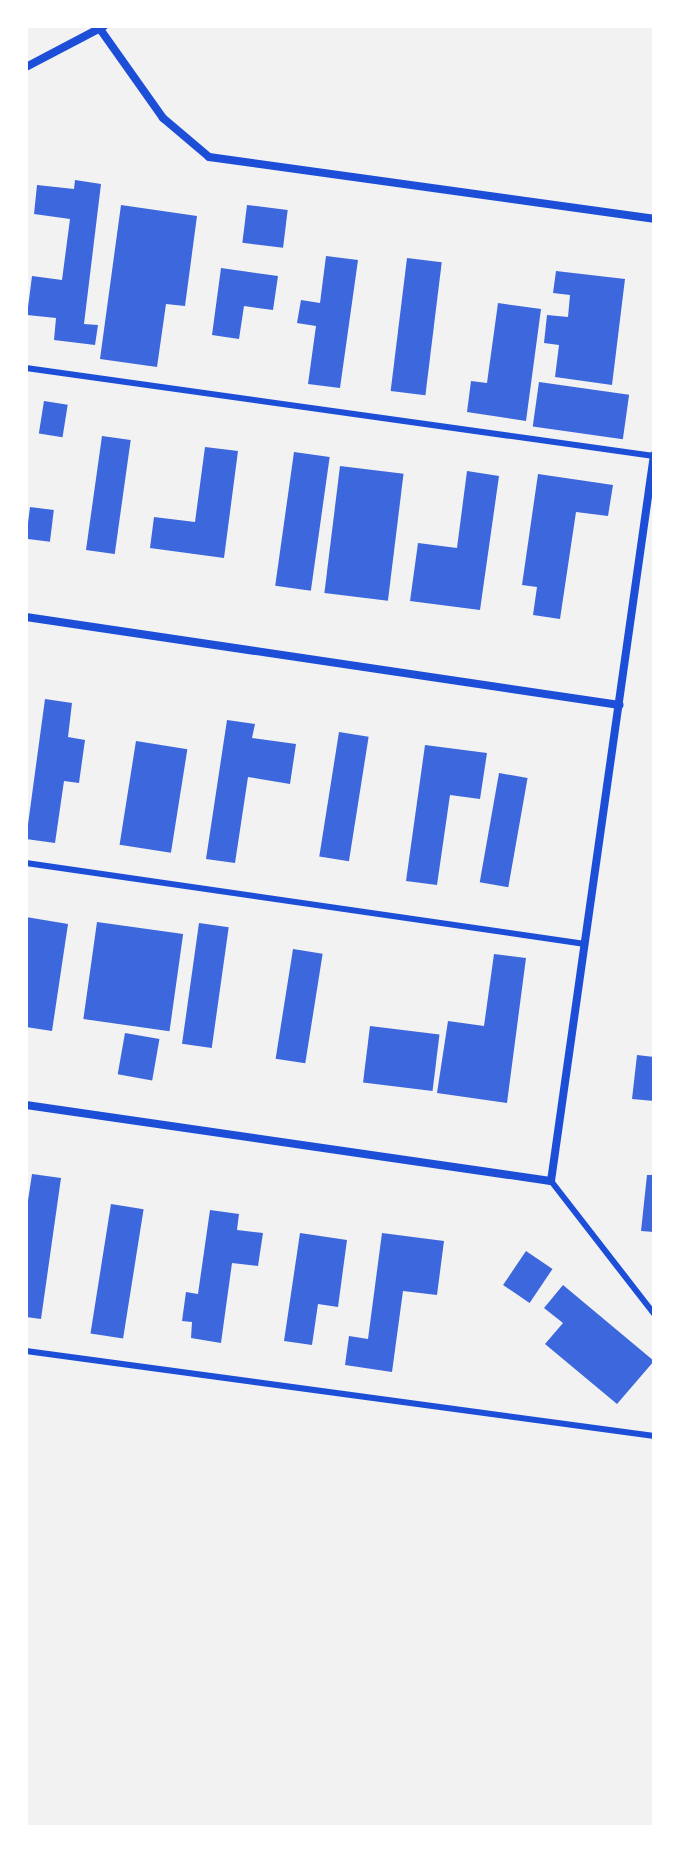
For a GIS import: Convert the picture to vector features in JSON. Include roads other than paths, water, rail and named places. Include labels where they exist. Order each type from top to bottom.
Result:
[{"type":"street","points":[[26,67],[103,27],[163,118],[209,157],[654,219]]},
{"type":"street","points":[[26,1105],[551,1181],[654,456]]},
{"type":"street","points":[[26,617],[620,705]]},
{"type":"lane","points":[[26,368],[654,456]]},
{"type":"lane","points":[[26,863],[585,944]]},
{"type":"lane","points":[[551,1181],[654,1314]]},
{"type":"lane","points":[[26,1351],[654,1436]]}]
